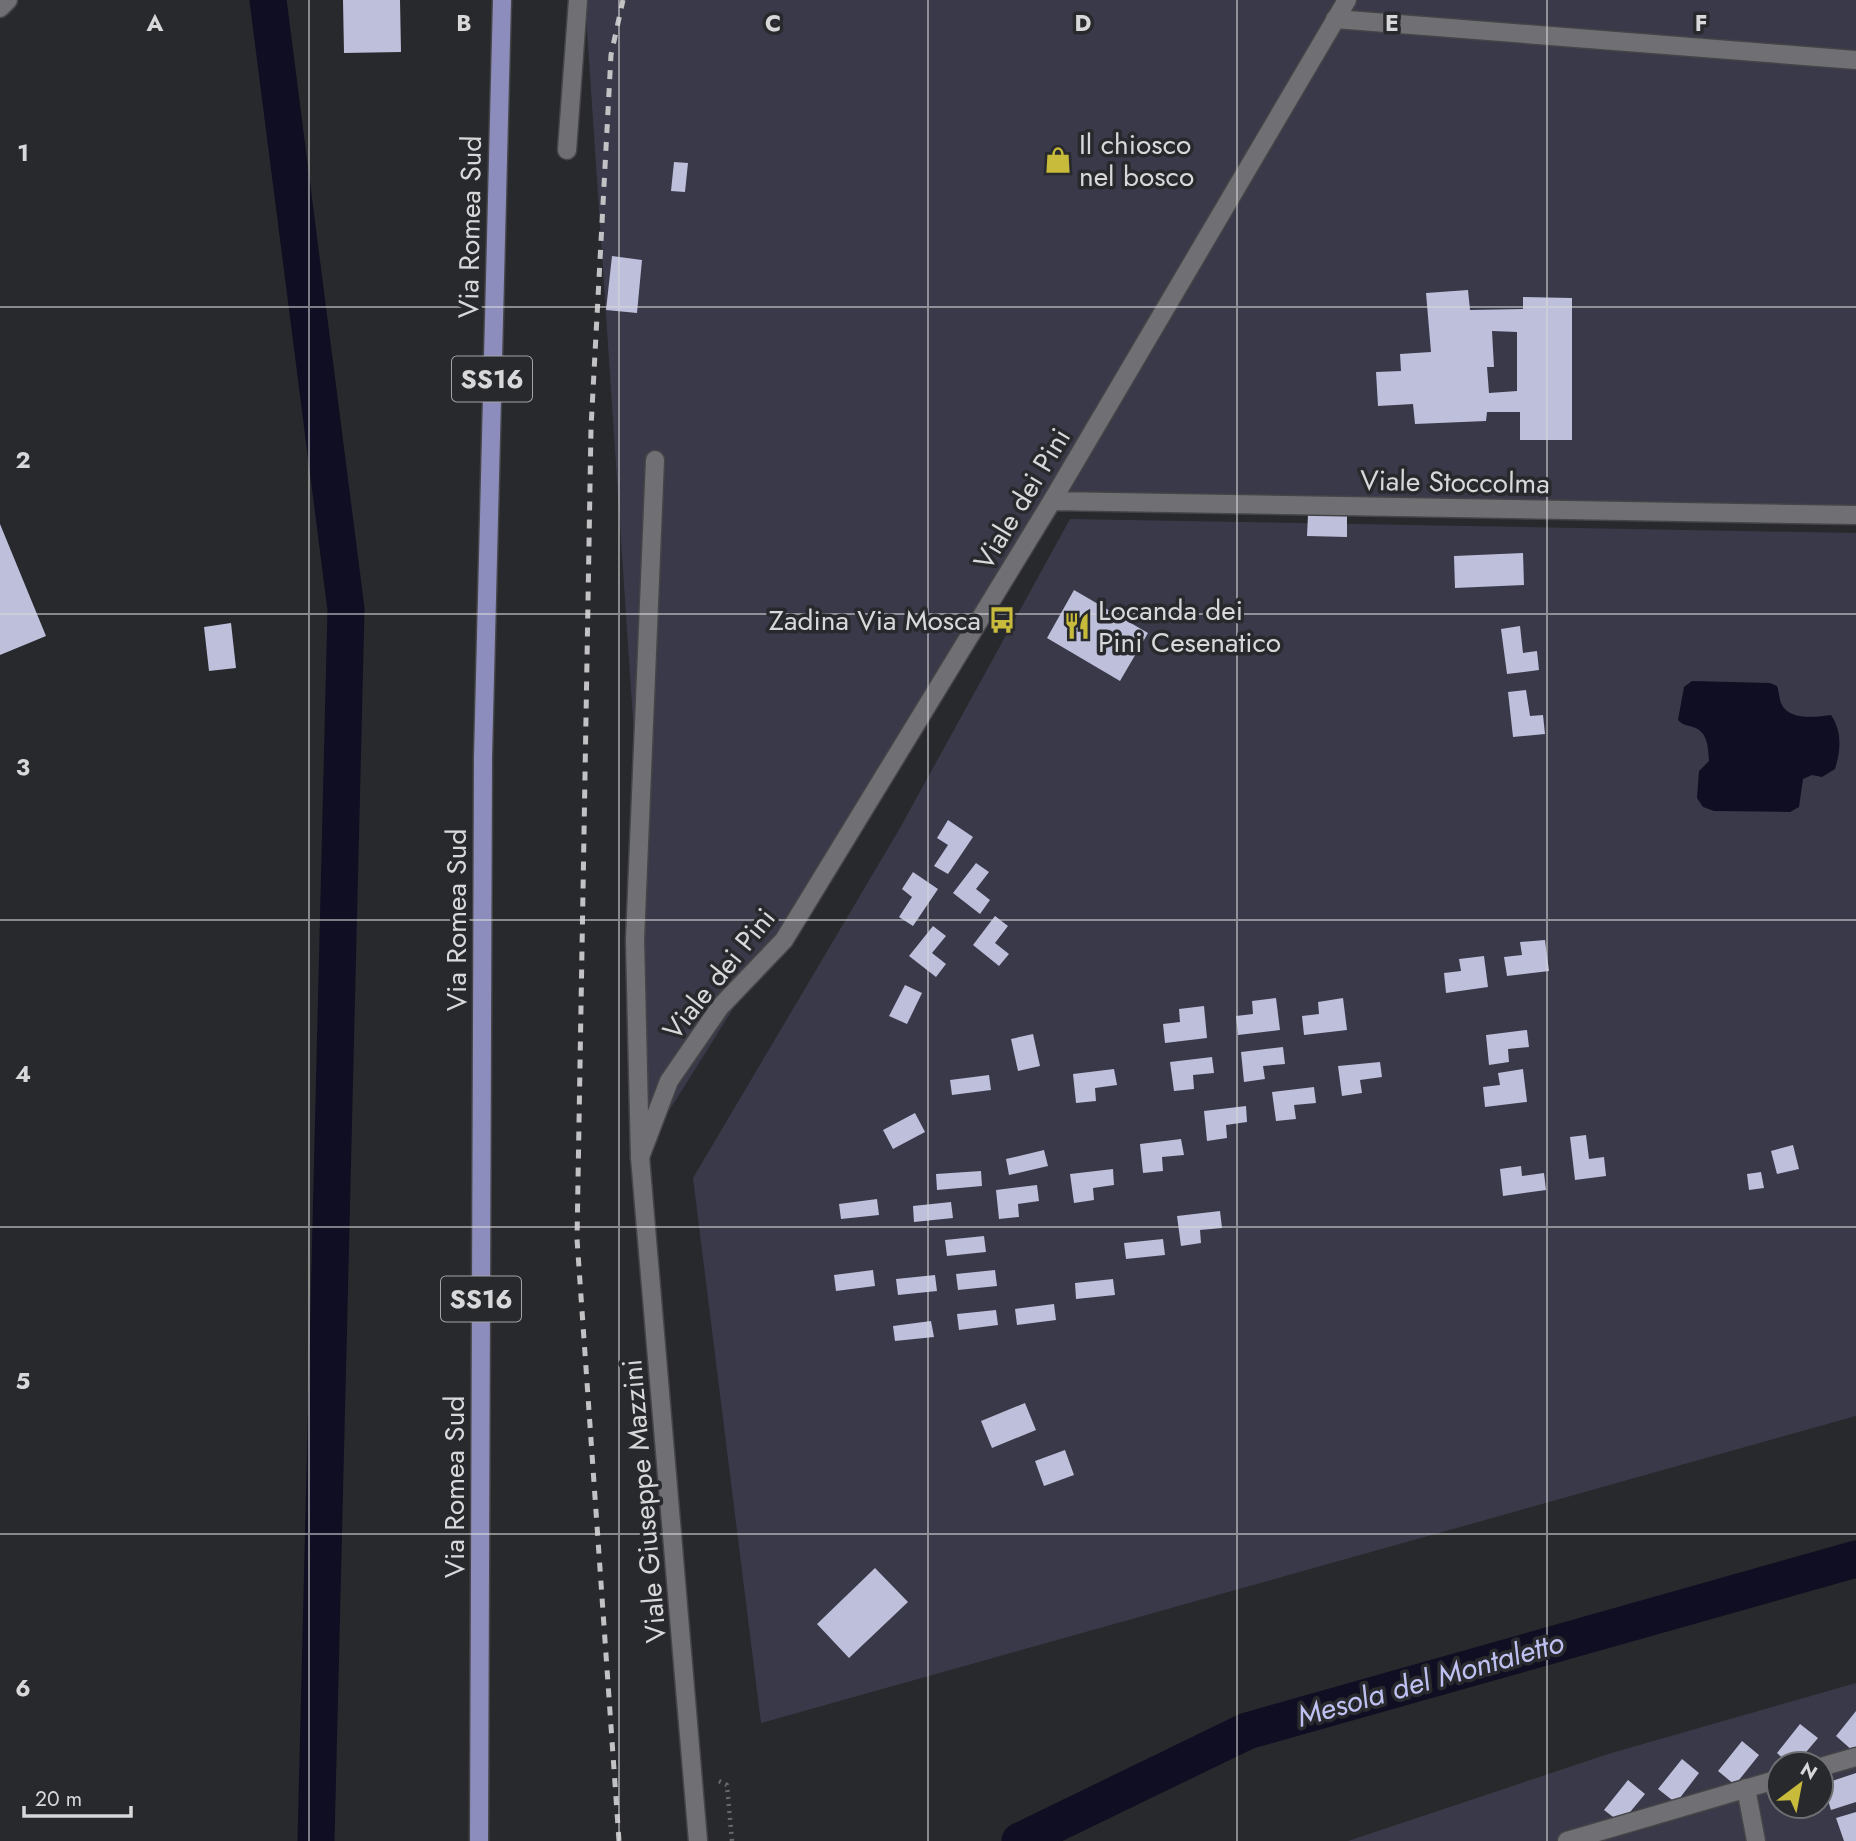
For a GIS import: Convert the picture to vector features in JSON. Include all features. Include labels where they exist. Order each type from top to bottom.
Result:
[{"type":"main road","name":"Via Romea Sud","points":[[480,1841],[483,757],[502,0]]},
{"type":"street","points":[[0,8],[8,0]]},
{"type":"street","points":[[567,150],[578,0]]},
{"type":"street","name":"Viale dei Pini","points":[[640,1157],[669,1081],[720,1007],[784,940],[1052,501],[1348,0]]},
{"type":"street","points":[[1335,19],[1856,60]]},
{"type":"street","name":"Viale Giuseppe Mazzini","points":[[656,460],[635,940],[640,1157],[698,1841]]},
{"type":"street","name":"Viale Stoccolma","points":[[1052,501],[1856,515]]},
{"type":"street","points":[[1835,1763],[1856,1757]]},
{"type":"street","points":[[1567,1841],[1765,1783]]},
{"type":"street","points":[[1746,1788],[1756,1841]]},
{"type":"shaded area","points":[[585,0],[1856,0],[1856,524],[1052,501],[640,1157],[640,825]]},
{"type":"shaded area","points":[[1070,519],[1856,533],[1856,1416],[761,1723],[693,1178],[900,828]]},
{"type":"shaded area","points":[[1692,681],[1770,683],[1777,686],[1781,703],[1790,713],[1803,716],[1831,715],[1839,741],[1835,769],[1822,777],[1812,775],[1803,779],[1799,807],[1790,812],[1714,811],[1703,807],[1697,798],[1699,771],[1709,761],[1706,741],[1698,729],[1678,720],[1684,687]]},
{"type":"shaded area","points":[[1856,1683],[1856,1841],[1348,1841],[1608,1754]]},
{"type":"building","points":[[343,0],[400,0],[401,52],[344,53]]},
{"type":"building","points":[[674,162],[688,163],[685,192],[671,191]]},
{"type":"building","points":[[612,256],[642,260],[637,313],[606,310]]},
{"type":"building","points":[[1468,290],[1470,310],[1523,309],[1523,297],[1572,298],[1572,440],[1520,440],[1520,412],[1487,412],[1486,421],[1415,424],[1413,404],[1378,406],[1376,372],[1401,371],[1400,354],[1431,352],[1426,293]],"holes":[[[1492,331],[1517,332],[1517,391],[1489,393],[1487,367],[1494,367]]]},
{"type":"building","points":[[1308,514],[1347,515],[1347,537],[1307,536]]},
{"type":"building","points":[[0,524],[46,636],[0,655]]},
{"type":"building","points":[[1523,553],[1524,585],[1455,588],[1454,556]]},
{"type":"building","points":[[1074,590],[1148,633],[1120,681],[1047,638]]},
{"type":"building","points":[[231,623],[236,668],[209,671],[204,627]]},
{"type":"building","points":[[1520,626],[1523,653],[1537,651],[1539,670],[1507,674],[1501,629]]},
{"type":"building","points":[[1526,690],[1530,716],[1543,715],[1545,734],[1513,737],[1508,692]]},
{"type":"building","points":[[948,820],[973,837],[948,874],[934,866],[948,845],[937,838]]},
{"type":"building","points":[[976,863],[989,872],[976,889],[990,900],[980,914],[953,893]]},
{"type":"building","points":[[913,872],[938,889],[913,926],[899,917],[912,897],[902,889]]},
{"type":"building","points":[[995,916],[1008,926],[995,943],[1009,954],[999,966],[973,945]]},
{"type":"building","points":[[933,926],[946,936],[932,953],[946,964],[936,977],[909,956]]},
{"type":"building","points":[[1545,940],[1549,971],[1507,976],[1504,957],[1522,955],[1520,942]]},
{"type":"building","points":[[1484,956],[1488,987],[1446,993],[1444,973],[1461,971],[1459,959]]},
{"type":"building","points":[[905,985],[922,993],[907,1024],[889,1016]]},
{"type":"building","points":[[1276,998],[1280,1030],[1238,1035],[1236,1016],[1253,1014],[1252,1001]]},
{"type":"building","points":[[1343,998],[1347,1030],[1304,1035],[1302,1016],[1319,1014],[1318,1002]]},
{"type":"building","points":[[1204,1006],[1207,1038],[1165,1043],[1163,1024],[1180,1022],[1179,1009]]},
{"type":"building","points":[[1527,1030],[1529,1047],[1508,1049],[1509,1062],[1489,1065],[1486,1035]]},
{"type":"building","points":[[1033,1034],[1040,1066],[1018,1071],[1011,1039]]},
{"type":"building","points":[[1283,1047],[1285,1064],[1263,1066],[1265,1079],[1244,1082],[1241,1052]]},
{"type":"building","points":[[1212,1057],[1214,1073],[1193,1075],[1194,1089],[1174,1091],[1170,1062]]},
{"type":"building","points":[[1380,1062],[1382,1077],[1360,1080],[1362,1093],[1342,1096],[1338,1066]]},
{"type":"building","points":[[1114,1069],[1117,1085],[1095,1088],[1096,1101],[1076,1103],[1073,1074]]},
{"type":"building","points":[[1523,1069],[1527,1102],[1485,1107],[1483,1087],[1500,1085],[1498,1073]]},
{"type":"building","points":[[989,1075],[991,1090],[952,1095],[950,1080]]},
{"type":"building","points":[[1314,1087],[1316,1103],[1294,1105],[1296,1119],[1276,1121],[1272,1092]]},
{"type":"building","points":[[1246,1106],[1247,1122],[1226,1125],[1227,1138],[1207,1141],[1204,1111]]},
{"type":"building","points":[[915,1113],[925,1132],[893,1149],[883,1130]]},
{"type":"building","points":[[1586,1135],[1589,1159],[1604,1157],[1606,1176],[1575,1180],[1570,1137]]},
{"type":"building","points":[[1181,1139],[1184,1155],[1162,1157],[1163,1171],[1143,1173],[1140,1144]]},
{"type":"building","points":[[1793,1145],[1799,1169],[1777,1174],[1771,1151]]},
{"type":"building","points":[[1044,1150],[1048,1166],[1009,1175],[1006,1159]]},
{"type":"building","points":[[1521,1166],[1522,1176],[1544,1173],[1546,1190],[1503,1196],[1500,1169]]},
{"type":"building","points":[[1113,1169],[1114,1185],[1093,1188],[1094,1200],[1074,1203],[1070,1174]]},
{"type":"building","points":[[981,1171],[982,1186],[937,1190],[936,1174]]},
{"type":"building","points":[[1761,1172],[1764,1188],[1749,1190],[1747,1174]]},
{"type":"building","points":[[1037,1185],[1039,1201],[1018,1204],[1019,1217],[999,1219],[996,1190]]},
{"type":"building","points":[[877,1199],[879,1215],[841,1219],[839,1204]]},
{"type":"building","points":[[951,1202],[953,1218],[914,1222],[913,1206]]},
{"type":"building","points":[[1220,1211],[1222,1228],[1200,1230],[1201,1243],[1181,1246],[1177,1216]]},
{"type":"building","points":[[984,1236],[986,1252],[947,1256],[945,1240]]},
{"type":"building","points":[[1163,1239],[1165,1255],[1126,1259],[1124,1243]]},
{"type":"building","points":[[873,1270],[875,1286],[836,1291],[834,1275]]},
{"type":"building","points":[[995,1270],[997,1286],[958,1290],[956,1274]]},
{"type":"building","points":[[935,1275],[937,1291],[898,1295],[896,1279]]},
{"type":"building","points":[[1113,1279],[1115,1295],[1076,1299],[1075,1283]]},
{"type":"building","points":[[1054,1304],[1056,1320],[1017,1325],[1015,1309]]},
{"type":"building","points":[[996,1310],[998,1325],[959,1330],[957,1314]]},
{"type":"building","points":[[931,1321],[934,1337],[895,1341],[893,1326]]},
{"type":"building","points":[[1025,1403],[1036,1430],[992,1448],[981,1421]]},
{"type":"building","points":[[1065,1450],[1074,1475],[1044,1486],[1035,1461]]},
{"type":"building","points":[[875,1568],[908,1602],[849,1658],[817,1624]]},
{"type":"building","points":[[1856,1711],[1856,1747],[1853,1751],[1836,1736]]},
{"type":"building","points":[[1800,1724],[1818,1738],[1808,1750],[1779,1750]]},
{"type":"building","points":[[1742,1741],[1759,1755],[1735,1785],[1718,1771]]},
{"type":"building","points":[[1682,1759],[1699,1773],[1676,1803],[1658,1789]]},
{"type":"building","points":[[1856,1773],[1856,1802],[1835,1809],[1835,1780]]},
{"type":"building","points":[[1628,1780],[1645,1794],[1621,1823],[1604,1810]]},
{"type":"building","points":[[1856,1812],[1856,1841],[1844,1841],[1836,1818]]},
{"type":"waterway","points":[[268,0],[346,609],[316,1841]]},
{"type":"waterway","name":"Mesola del Montaletto","points":[[1020,1841],[1247,1731],[1856,1559]]},
{"type":"railway","points":[[619,1841],[577,1239],[591,428],[611,55],[623,0]]},
{"type":"place","name":"Il chiosco nel bosco","points":[[1058,160]]},
{"type":"place","name":"Zadina Via Mosca","points":[[1002,620]]},
{"type":"place","name":"Locanda dei Pini Cesenatico","points":[[1077,626]]}]
